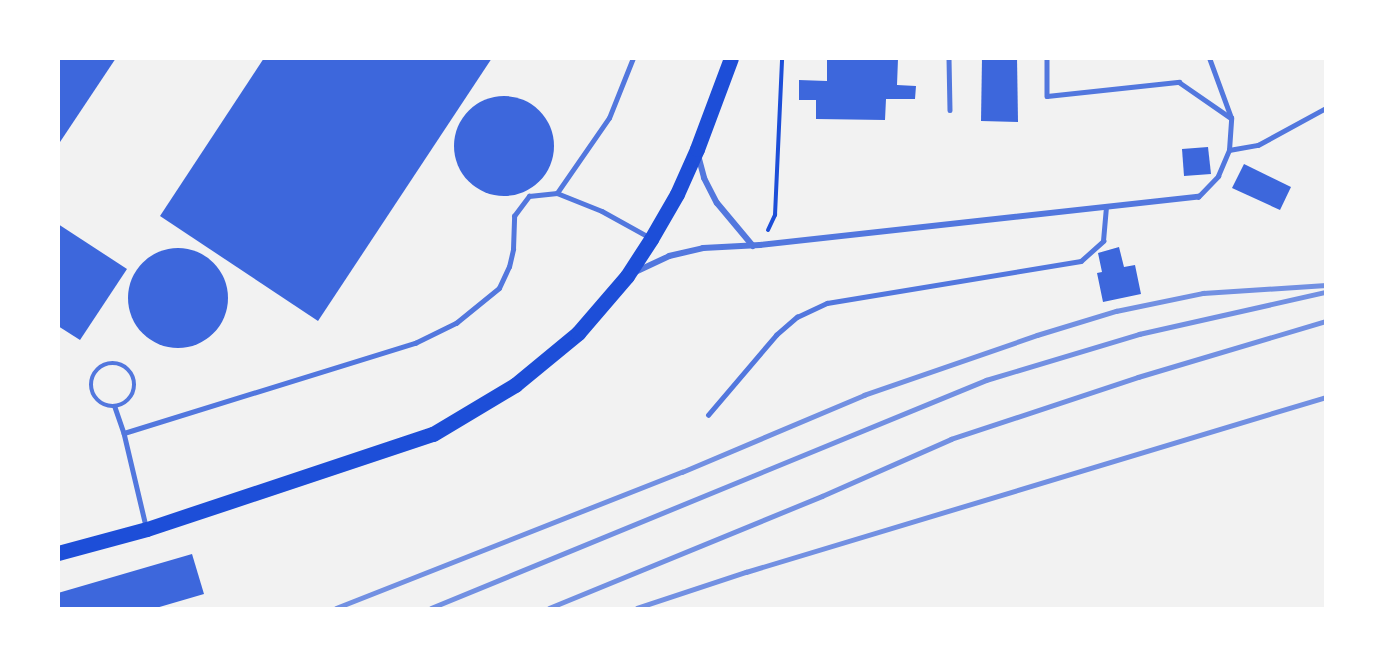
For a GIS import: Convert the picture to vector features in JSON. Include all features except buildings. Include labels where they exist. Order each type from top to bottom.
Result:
[{"type":"main road","points":[[58,553],[147,529],[433,434],[515,385],[578,333],[627,276],[676,194],[697,149],[731,58]]},
{"type":"street","points":[[697,149],[704,178],[717,203],[757,245]]},
{"type":"street","points":[[627,276],[669,256],[703,248],[757,245],[1198,198]]},
{"type":"lane","points":[[557,193],[609,118],[633,58]]},
{"type":"lane","points":[[949,58],[950,110]]},
{"type":"lane","points":[[1047,58],[1047,96],[1179,82],[1231,118]]},
{"type":"lane","points":[[1198,198],[1218,176],[1229,150],[1231,118],[1209,58]]},
{"type":"lane","points":[[1229,150],[1258,145],[1326,108]]},
{"type":"lane","points":[[124,433],[415,343],[456,322],[499,288],[513,249],[514,216],[529,196],[557,193],[602,211],[651,239]]},
{"type":"lane","points":[[708,415],[776,335],[797,317],[827,303],[1081,261],[1103,241],[1106,208]]},
{"type":"lane","points":[[110,364],[117,364],[130,370],[135,383],[132,397],[128,402],[115,407],[101,404],[92,392],[93,376],[97,370],[110,364]]},
{"type":"lane","points":[[115,407],[124,433],[147,529]]},
{"type":"path","points":[[757,245],[775,215],[782,58]]},
{"type":"railway","points":[[336,608],[682,472],[864,395],[1037,335],[1116,311],[1203,293],[1326,285]]},
{"type":"railway","points":[[431,608],[986,380],[1139,334],[1326,292]]},
{"type":"railway","points":[[549,608],[822,496],[951,439],[1138,377],[1326,321]]},
{"type":"railway","points":[[637,608],[746,572],[1326,397]]}]
